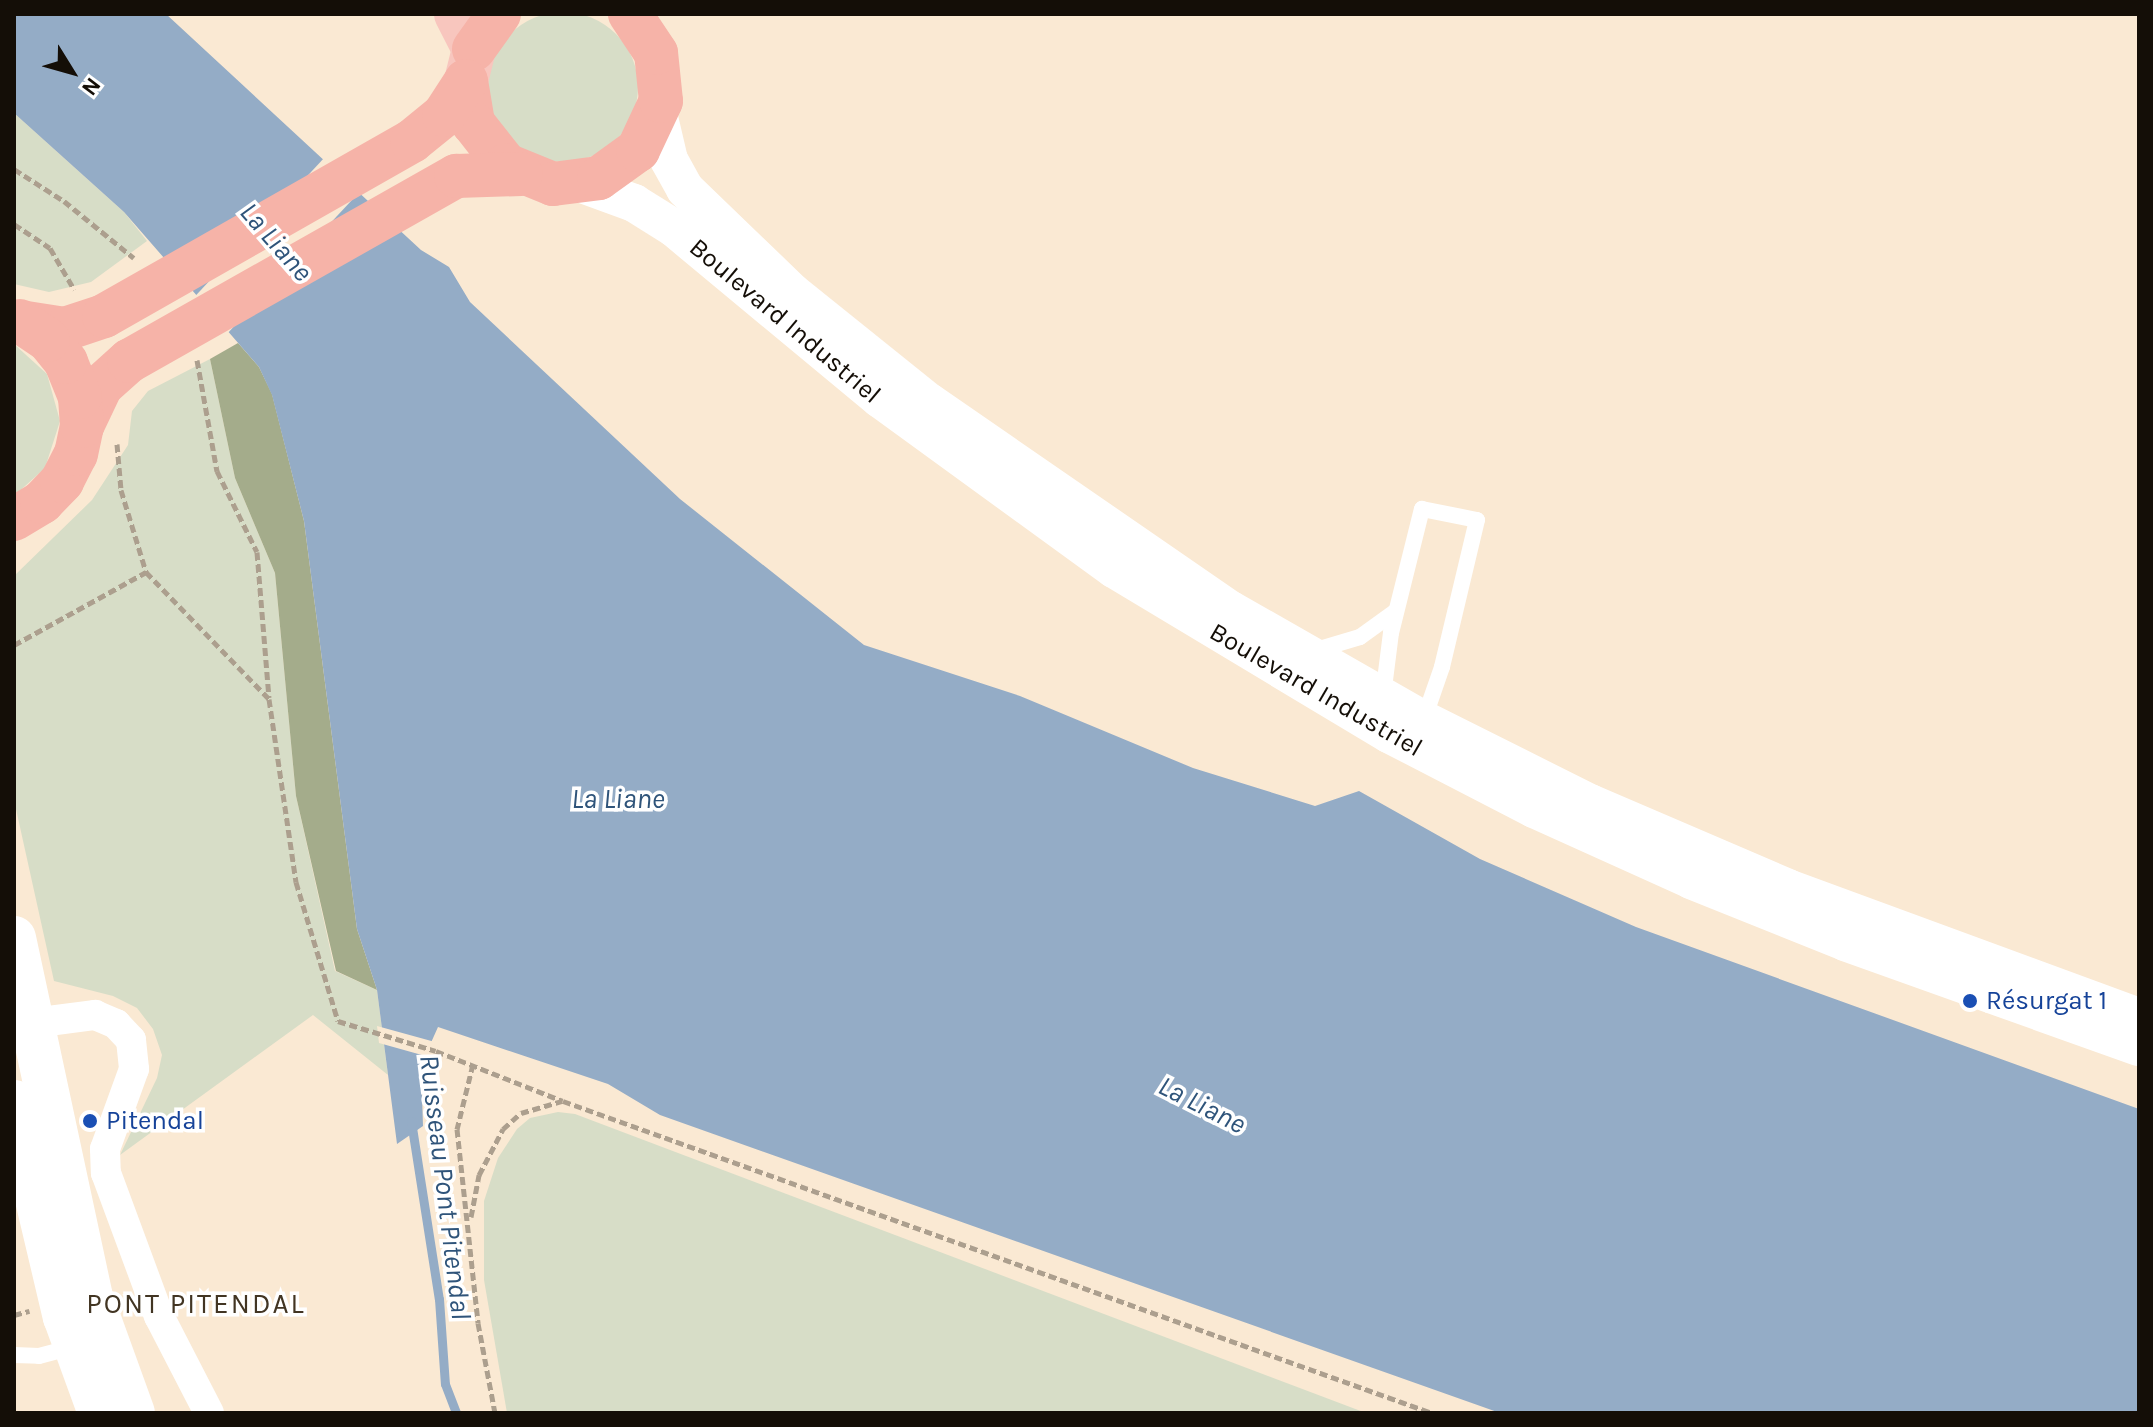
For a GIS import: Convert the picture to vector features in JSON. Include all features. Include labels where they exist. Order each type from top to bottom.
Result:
[{"type":"highway","points":[[20,321],[65,329],[90,304],[412,141],[444,115],[465,48],[499,14]]},
{"type":"highway","points":[[15,520],[62,481],[76,454],[99,429],[101,386],[129,361],[437,186],[473,172],[521,174],[553,184],[579,183],[605,175],[629,159],[658,113],[661,82],[661,33],[630,14]]},
{"type":"highway","points":[[465,48],[469,111],[481,139],[521,174]]},
{"type":"highway","points":[[20,321],[66,362],[99,429]]},
{"type":"main road","points":[[14,938],[23,1018],[91,1297],[133,1413]]},
{"type":"main road","points":[[14,1102],[73,1347],[100,1413]]},
{"type":"street","name":"Boulevard Industriel","points":[[658,113],[669,160],[685,189],[792,292],[905,385],[1048,488],[1302,652],[1401,724],[1722,861],[2139,1017]]},
{"type":"street","name":"Boulevard Industriel","points":[[579,183],[634,203],[674,228],[880,399],[1088,551],[1401,724],[1561,822],[1756,907],[2139,1047]]},
{"type":"street","points":[[23,1018],[95,1015],[116,1024],[131,1040],[134,1069],[105,1149],[106,1173],[159,1316],[209,1413]]},
{"type":"lane","points":[[1422,509],[1477,520],[1442,667],[1401,724],[1396,611],[1422,509]]},
{"type":"lane","points":[[1302,652],[1352,641],[1396,611]]},
{"type":"lane","points":[[14,1355],[39,1356],[73,1347]]},
{"type":"path","points":[[14,169],[90,222]]},
{"type":"path","points":[[14,224],[50,248],[90,304]]},
{"type":"path","points":[[208,424],[223,487],[257,552],[269,699],[296,882],[330,1007],[344,1025],[473,1064],[563,1101],[1432,1413]]},
{"type":"path","points":[[99,429],[146,572],[269,699]]},
{"type":"path","points":[[14,645],[146,572]]},
{"type":"path","points":[[473,1064],[457,1129],[470,1226],[478,1323],[495,1413]]},
{"type":"path","points":[[470,1226],[479,1175],[503,1129],[521,1113],[563,1101]]},
{"type":"green space","points":[[563,12],[592,18],[616,34],[632,58],[638,87],[632,116],[616,140],[592,156],[563,162],[534,156],[510,140],[494,116],[488,87],[494,58],[510,34],[534,18]]},
{"type":"green space","points":[[14,113],[124,212],[147,241],[91,282],[49,292],[14,284]]},
{"type":"green space","points":[[238,343],[259,367],[272,394],[304,521],[357,929],[377,990],[336,971],[296,796],[275,573],[235,478],[210,359]]},
{"type":"green space","points":[[14,344],[47,374],[60,421],[45,468],[14,496]]},
{"type":"green space","points":[[210,359],[235,478],[275,573],[296,796],[335,971],[377,990],[388,1075],[313,1015],[120,1155],[157,1078],[162,1055],[153,1029],[137,1008],[113,996],[54,981],[14,800],[14,576],[92,500],[128,445],[132,411],[148,391]]},
{"type":"green space","points":[[558,1112],[575,1114],[1366,1413],[507,1413],[484,1280],[484,1201],[498,1158],[517,1129],[530,1118]]},
{"type":"water","name":"La Liane","points":[[14,14],[166,14],[421,250],[449,267],[470,302],[680,499],[864,645],[1020,696],[1193,768],[1315,806],[1359,791],[1480,859],[1636,927],[2139,1109],[2139,1413],[1500,1413],[660,1115],[608,1084],[438,1027],[421,1065],[423,1126],[397,1144],[377,990],[357,929],[304,521],[272,395],[259,367],[124,212],[14,113]]},
{"type":"pier","points":[[325,157],[361,190],[226,334],[191,301]]},
{"type":"pier","points":[[377,1026],[435,1042],[429,1057],[379,1043]]},
{"type":"waterway","name":"Ruisseau Pont Pitendal","points":[[411,1121],[439,1299],[445,1384],[456,1413]]},
{"type":"place","name":"Résurgat 1","points":[[1970,1001]]},
{"type":"place","name":"Pitendal","points":[[90,1121]]},
{"type":"district","name":"PONT PITENDAL","points":[[196,1304]]}]
